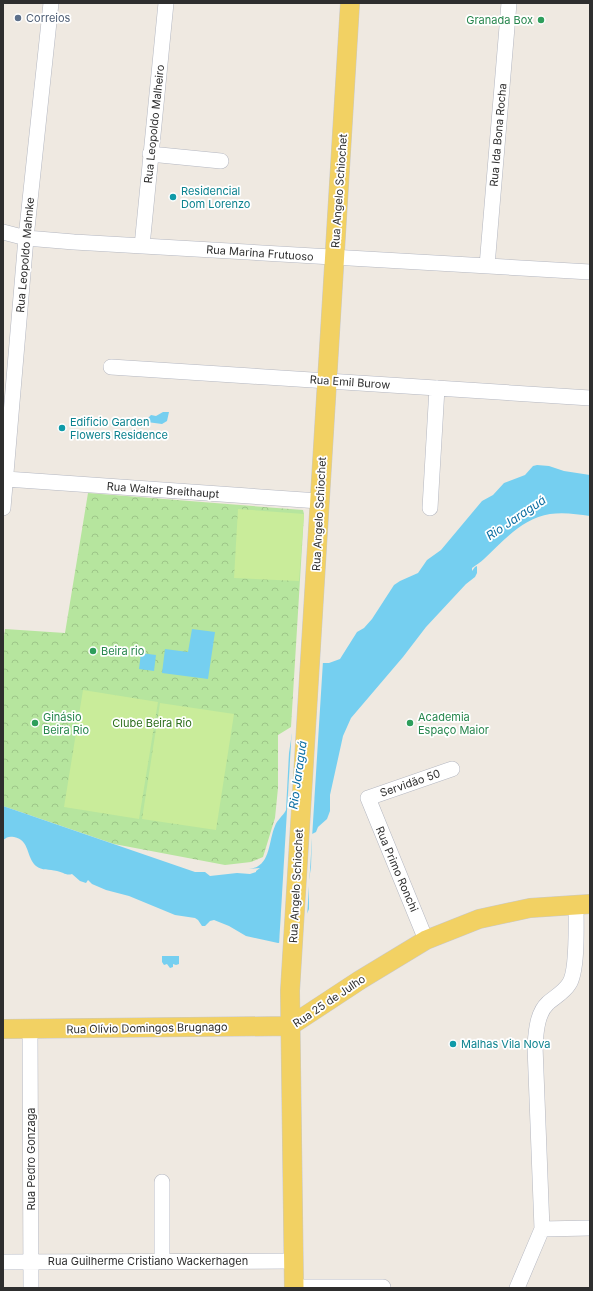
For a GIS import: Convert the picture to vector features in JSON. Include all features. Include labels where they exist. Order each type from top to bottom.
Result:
[{"type":"main road","name":"Rua Angelo Schiochet","points":[[290,1026],[290,986],[350,3]]},
{"type":"main road","name":"Rua 25 de Julho","points":[[294,1288],[290,1026],[360,980],[426,940],[479,919],[530,908],[583,904]]},
{"type":"main road","name":"Rua Olívio Domingos Brugnago","points":[[3,1029],[290,1026]]},
{"type":"street","name":"Rua Leopoldo Mahnke","points":[[3,508],[26,238],[51,3]]},
{"type":"street","name":"Rua Leopoldo Malheiro","points":[[142,246],[166,3]]},
{"type":"street","name":"Rua Ida Bona Rocha","points":[[487,266],[509,3]]},
{"type":"street","points":[[150,154],[221,161]]},
{"type":"street","name":"Rua Marina Frutuoso","points":[[3,232],[26,238],[142,246],[590,272]]},
{"type":"street","name":"Rua Emil Burow","points":[[110,367],[590,398]]},
{"type":"street","points":[[430,508],[437,388]]},
{"type":"street","name":"Rua Walter Breithaupt","points":[[6,479],[320,501]]},
{"type":"street","name":"Servidão 50","points":[[368,798],[452,769]]},
{"type":"street","name":"Rua Primo Ronchi","points":[[368,798],[426,940]]},
{"type":"street","points":[[517,1288],[542,1229],[535,1046],[536,1033],[540,1016],[546,1005],[569,985],[574,972],[583,904]]},
{"type":"street","name":"Rua Pedro Gonzaga","points":[[30,1029],[31,1288]]},
{"type":"street","points":[[162,1182],[162,1261]]},
{"type":"street","points":[[542,1229],[590,1228]]},
{"type":"street","name":"Rua Guilherme Cristiano Wackerhagen","points":[[3,1262],[294,1261]]},
{"type":"street","points":[[294,1288],[383,1287]]},
{"type":"green space","name":"Clube Beira Rio","points":[[88,493],[303,510],[304,514],[291,727],[278,735],[278,788],[275,818],[263,857],[251,862],[225,865],[114,844],[3,806],[3,643],[5,629],[65,633]]},
{"type":"green space","points":[[238,509],[304,514],[299,581],[234,578]]},
{"type":"green space","points":[[83,690],[158,702],[139,819],[64,807]]},
{"type":"green space","points":[[160,703],[234,714],[216,830],[142,819]]},
{"type":"water","points":[[163,412],[169,412],[167,421],[162,424],[147,422],[151,415],[156,416]]},
{"type":"water","name":"Rio Jaraguá","points":[[533,466],[549,466],[564,471],[590,475],[590,516],[560,513],[550,514],[531,520],[514,531],[483,560],[472,568],[472,571],[477,566],[477,573],[475,577],[466,584],[426,627],[403,657],[351,718],[343,736],[330,795],[330,811],[327,819],[318,827],[316,832],[312,834],[309,909],[299,932],[285,942],[278,943],[246,936],[229,926],[214,920],[210,921],[205,926],[202,926],[195,918],[175,915],[129,896],[106,890],[92,884],[88,880],[86,883],[80,881],[72,874],[68,875],[57,871],[41,869],[33,862],[23,842],[14,837],[7,837],[3,840],[3,806],[195,872],[205,872],[210,876],[237,873],[250,874],[256,872],[260,868],[249,869],[261,864],[265,859],[276,824],[286,810],[289,753],[295,713],[320,663],[329,663],[340,659],[357,632],[364,628],[372,619],[394,585],[418,573],[427,560],[441,550],[482,501],[493,495],[504,483],[525,475]]},
{"type":"water","points":[[192,629],[215,632],[208,679],[162,673],[165,649],[188,652]]},
{"type":"water","points":[[141,653],[156,655],[154,671],[139,669]]},
{"type":"water","points":[[162,956],[179,956],[179,964],[173,964],[173,967],[170,968],[167,964],[164,965],[162,962]]},
{"type":"pier","points":[[323,661],[307,918],[301,933],[285,944],[279,945],[293,710],[296,697],[300,690],[319,662]]},
{"type":"place","name":"Correios","points":[[18,18]]},
{"type":"place","name":"Granada Box","points":[[541,20]]},
{"type":"place","name":"Residencial Dom Lorenzo","points":[[173,197]]},
{"type":"place","name":"Edificio Garden Flowers Residence","points":[[62,428]]},
{"type":"place","name":"Beira rio","points":[[93,651]]},
{"type":"place","name":"Ginásio Beira Rio","points":[[35,723]]},
{"type":"place","name":"Academia Espaço Maior","points":[[410,723]]},
{"type":"place","name":"Malhas Vila Nova","points":[[453,1044]]}]
